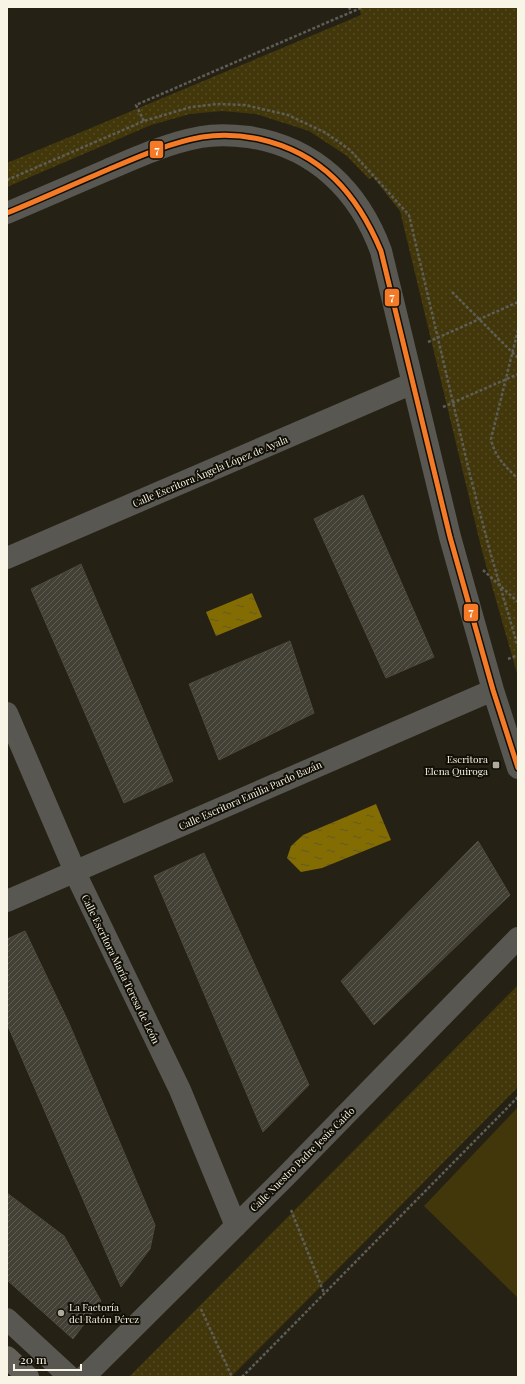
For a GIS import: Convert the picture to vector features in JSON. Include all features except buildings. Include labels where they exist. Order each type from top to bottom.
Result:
[{"type":"main road","points":[[7,1357],[28,1377]]},
{"type":"street","points":[[7,213],[131,160],[176,143],[202,136],[232,135],[279,144],[305,156],[333,175],[348,191],[373,229],[388,275],[452,544],[493,690],[518,768]]},
{"type":"street","name":"Calle Escritora Ángela López de Ayala","points":[[7,558],[413,383]]},
{"type":"street","name":"Calle Escritora Emilia Pardo Bazán","points":[[7,901],[493,690]]},
{"type":"street","name":"Calle Escritora María Teresa de León","points":[[7,713],[75,871],[180,1090],[236,1226]]},
{"type":"street","name":"Calle Nuestro Padre Jesús Caído","points":[[84,1377],[236,1226],[518,938]]},
{"type":"street","points":[[7,1319],[70,1377]]},
{"type":"path","points":[[349,7],[351,12]]},
{"type":"path","points":[[144,121],[136,105],[363,7]]},
{"type":"path","points":[[7,180],[144,121],[192,107],[218,104],[245,105],[288,115],[341,143],[361,161],[409,215],[470,475],[518,647]]},
{"type":"path","points":[[452,292],[518,358]]},
{"type":"path","points":[[428,342],[518,302]]},
{"type":"path","points":[[518,330],[491,439],[494,451],[500,461],[518,479]]},
{"type":"path","points":[[443,407],[518,374]]},
{"type":"path","points":[[483,570],[518,602]]},
{"type":"path","points":[[508,660],[518,655]]},
{"type":"path","points":[[242,1377],[518,1097]]},
{"type":"path","points":[[291,1210],[324,1294]]},
{"type":"path","points":[[201,1309],[232,1377]]},
{"type":"shaded area","points":[[359,7],[518,7],[518,677],[482,551],[400,211],[373,177],[369,179],[347,156],[309,131],[256,114],[222,111],[190,114],[151,125],[7,187],[7,163],[361,15]]},
{"type":"shaded area","points":[[518,985],[518,1087],[231,1377],[129,1377]]},
{"type":"shaded area","points":[[518,1107],[518,1298],[424,1206]]},
{"type":"water","points":[[252,593],[262,617],[216,636],[206,612]]},
{"type":"water","points":[[376,804],[391,840],[322,868],[301,872],[287,858],[291,846],[303,835]]},
{"type":"transit line","name":"7","points":[[7,213],[154,151],[178,143],[209,136],[230,135],[259,139],[281,145],[301,154],[335,179],[361,211],[381,251],[450,537],[493,690],[518,768]]},
{"type":"place","name":"Escritora Elena Quiroga","points":[[496,765]]},
{"type":"place","name":"La Factoría del Ratón Pérez","points":[[61,1313]]}]
